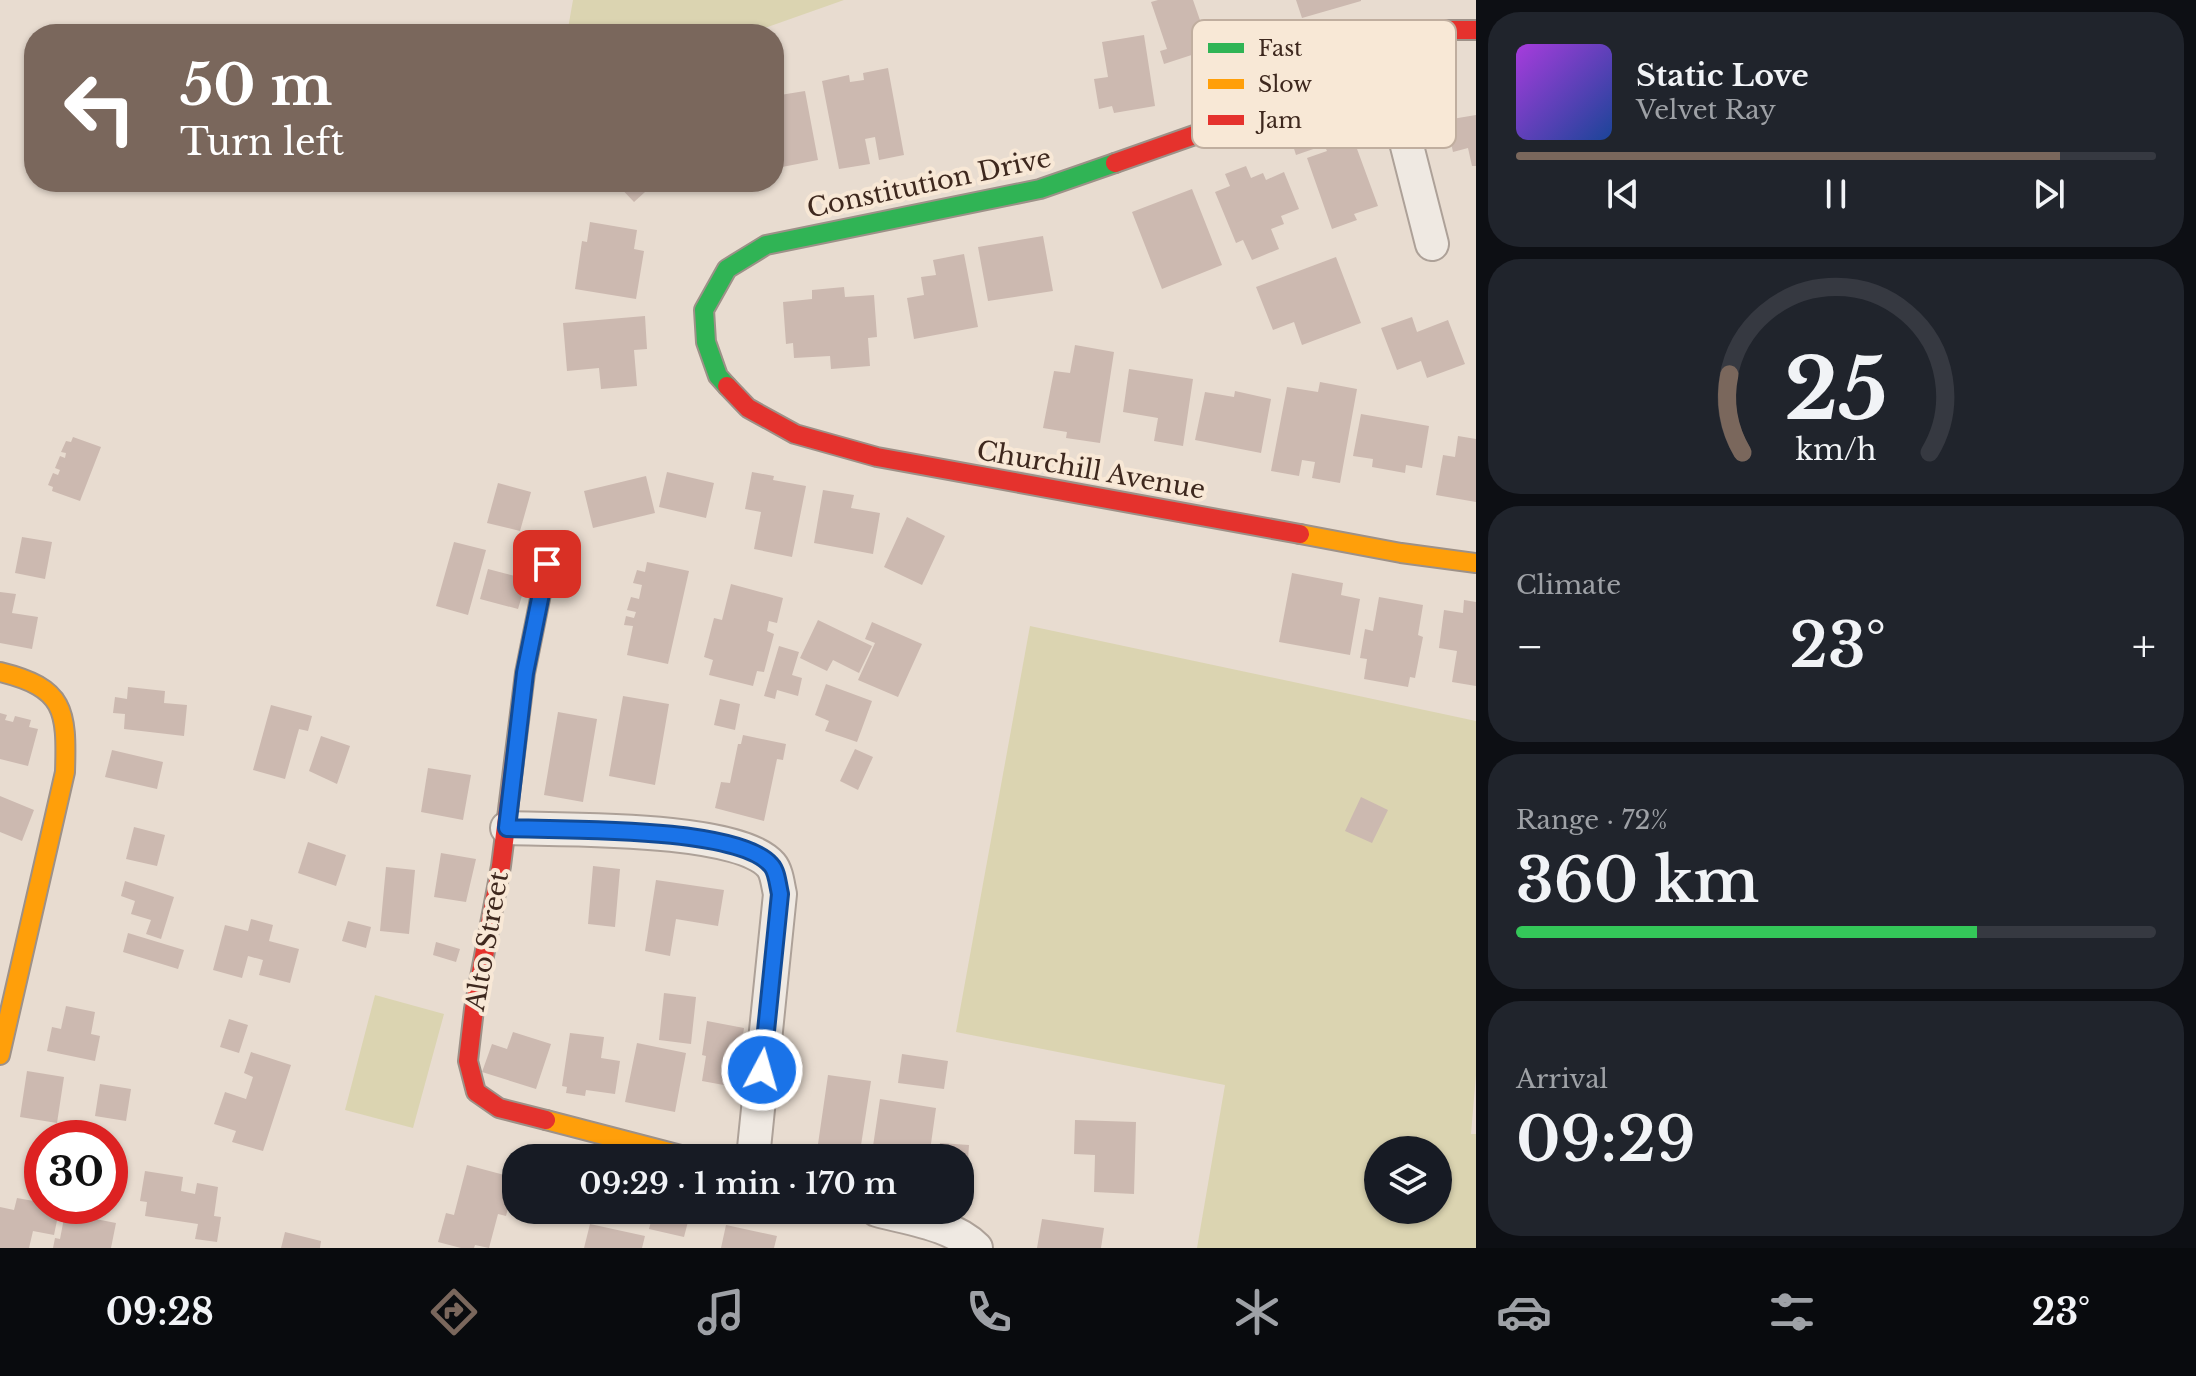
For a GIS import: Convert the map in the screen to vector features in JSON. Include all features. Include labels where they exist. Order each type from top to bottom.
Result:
[{"type":"street","name":"Constitution Drive","points":[[718,376],[706,342],[704,310],[727,269],[766,245],[1040,189],[1192,136]]},
{"type":"street","points":[[1408,148],[1432,244]]},
{"type":"street","name":"Churchill Avenue","points":[[718,376],[748,408],[795,434],[877,457],[1401,553],[1476,563]]},
{"type":"street","name":"Alto Street","points":[[547,564],[525,673],[507,828],[474,1009],[468,1061],[476,1092],[499,1108],[638,1144]]},
{"type":"street","points":[[0,672],[41,684],[54,696],[67,725],[65,772],[0,1055]]},
{"type":"street","points":[[507,828],[609,831],[708,839],[751,851],[773,866],[780,894],[754,1144]]},
{"type":"street","points":[[926,1224],[967,1239],[976,1248]]},
{"type":"shaded area","points":[[573,0],[844,0],[776,24],[569,24]]},
{"type":"shaded area","points":[[1030,626],[1476,721],[1476,1075],[1471,1134],[1476,1134],[1476,1248],[1197,1248],[1225,1085],[956,1032]]},
{"type":"shaded area","points":[[375,995],[444,1014],[413,1128],[345,1110]]},
{"type":"building","points":[[1193,0],[1200,20],[1192,20],[1192,55],[1164,64],[1160,51],[1167,49],[1151,2]]},
{"type":"building","points":[[1296,0],[1361,0],[1361,1],[1302,18]]},
{"type":"building","points":[[1144,35],[1155,106],[1114,113],[1112,106],[1099,109],[1094,79],[1108,77],[1102,42]]},
{"type":"building","points":[[888,68],[904,155],[879,160],[875,137],[865,139],[870,164],[839,169],[822,81],[849,75],[850,82],[864,80],[863,73]]},
{"type":"building","points":[[805,91],[818,160],[784,167],[784,94]]},
{"type":"building","points":[[1476,115],[1476,166],[1472,166],[1468,148],[1453,152],[1452,148],[1456,148],[1456,118]]},
{"type":"building","points":[[1294,148],[1316,148],[1296,155]]},
{"type":"building","points":[[1326,148],[1357,148],[1378,206],[1354,214],[1357,220],[1332,229],[1307,158],[1327,151]]},
{"type":"building","points":[[1246,166],[1251,178],[1263,173],[1266,180],[1284,172],[1299,209],[1281,216],[1284,224],[1271,229],[1279,249],[1252,260],[1243,240],[1236,243],[1215,192],[1230,186],[1225,174]]},
{"type":"building","points":[[1192,189],[1222,265],[1162,289],[1132,212]]},
{"type":"building","points":[[624,192],[645,192],[634,202]]},
{"type":"building","points":[[590,222],[637,230],[634,249],[644,251],[636,299],[575,289],[582,241],[587,242]]},
{"type":"building","points":[[1043,236],[1053,291],[988,301],[978,247]]},
{"type":"building","points":[[964,254],[978,327],[914,339],[907,298],[924,295],[921,277],[936,275],[933,260]]},
{"type":"building","points":[[1336,257],[1361,323],[1302,345],[1294,322],[1273,330],[1256,287]]},
{"type":"building","points":[[844,287],[845,297],[874,295],[877,337],[868,338],[870,366],[831,369],[830,356],[794,358],[793,343],[786,344],[783,302],[812,299],[812,290]]},
{"type":"building","points":[[645,316],[647,349],[634,350],[637,386],[601,389],[599,368],[567,371],[563,323]]},
{"type":"building","points":[[1412,317],[1417,332],[1448,320],[1465,364],[1427,378],[1421,361],[1397,370],[1381,328]]},
{"type":"building","points":[[1075,345],[1114,352],[1100,443],[1066,438],[1067,432],[1043,428],[1054,371],[1070,373]]},
{"type":"building","points":[[1129,369],[1193,379],[1183,446],[1154,441],[1158,418],[1123,412]]},
{"type":"building","points":[[1320,382],[1357,389],[1340,483],[1312,478],[1315,462],[1302,460],[1299,476],[1271,471],[1287,387],[1318,392]]},
{"type":"building","points":[[1235,391],[1271,399],[1261,453],[1195,440],[1205,392],[1234,397]]},
{"type":"building","points":[[1361,414],[1429,426],[1422,468],[1406,465],[1405,473],[1372,467],[1373,459],[1353,456]]},
{"type":"building","points":[[1458,436],[1476,439],[1476,502],[1436,495],[1443,455],[1455,457]]},
{"type":"building","points":[[73,437],[101,447],[80,501],[52,491],[53,487],[48,485],[53,473],[58,475],[60,470],[55,468],[60,456],[65,458],[66,453],[61,452],[66,441],[71,442]]},
{"type":"building","points":[[667,472],[714,483],[706,518],[659,507]]},
{"type":"building","points":[[752,472],[774,476],[773,480],[806,486],[792,557],[754,549],[761,512],[745,509]]},
{"type":"building","points":[[646,476],[655,513],[593,528],[584,491]]},
{"type":"building","points":[[498,483],[531,492],[520,531],[487,523]]},
{"type":"building","points":[[823,490],[854,495],[851,508],[880,513],[873,554],[814,543]]},
{"type":"building","points":[[907,517],[945,536],[922,585],[884,567]]},
{"type":"building","points":[[22,537],[52,542],[45,579],[15,573]]},
{"type":"building","points":[[454,542],[486,550],[468,615],[436,606]]},
{"type":"building","points":[[647,562],[689,571],[668,664],[627,655],[633,626],[624,625],[626,616],[634,618],[636,612],[627,610],[631,597],[639,599],[642,585],[633,583],[637,570],[645,572]]},
{"type":"building","points":[[488,569],[527,579],[518,609],[480,599]]},
{"type":"building","points":[[1292,573],[1343,583],[1341,595],[1360,599],[1350,655],[1279,642]]},
{"type":"building","points":[[731,584],[783,598],[777,623],[769,621],[767,631],[774,634],[764,672],[757,671],[753,686],[709,675],[713,660],[704,657],[714,618],[722,620]]},
{"type":"building","points":[[0,592],[16,594],[12,613],[38,617],[32,649],[0,643]]},
{"type":"building","points":[[1379,597],[1423,605],[1418,635],[1423,637],[1415,678],[1410,677],[1408,687],[1364,679],[1367,659],[1360,658],[1365,629],[1373,631]]},
{"type":"building","points":[[1464,600],[1476,602],[1476,686],[1452,682],[1457,651],[1439,648],[1444,610],[1463,613]]},
{"type":"building","points":[[818,620],[872,646],[859,673],[833,660],[827,671],[800,658]]},
{"type":"building","points":[[872,622],[922,644],[898,697],[858,680],[875,643],[865,639]]},
{"type":"building","points":[[779,646],[799,652],[792,675],[802,678],[798,696],[777,690],[775,699],[764,696]]},
{"type":"building","points":[[826,684],[872,701],[857,742],[825,731],[829,721],[815,715]]},
{"type":"building","points":[[128,687],[165,691],[164,703],[187,705],[184,736],[124,729],[125,714],[113,713],[115,697],[127,699]]},
{"type":"building","points":[[623,696],[669,704],[655,785],[609,776]]},
{"type":"building","points":[[720,699],[740,704],[735,730],[714,725]]},
{"type":"building","points":[[271,705],[312,716],[308,731],[299,729],[285,779],[253,770]]},
{"type":"building","points":[[558,712],[597,719],[583,802],[544,795]]},
{"type":"building","points":[[0,713],[7,715],[5,720],[13,722],[15,716],[31,720],[29,727],[38,729],[28,766],[0,759]]},
{"type":"building","points":[[743,735],[786,744],[783,760],[777,759],[764,821],[715,808],[721,782],[730,783],[738,744],[741,744]]},
{"type":"building","points":[[321,736],[350,746],[337,784],[309,771]]},
{"type":"building","points":[[855,749],[873,757],[858,790],[840,781]]},
{"type":"building","points":[[112,750],[163,762],[157,789],[105,777]]},
{"type":"building","points":[[428,768],[471,775],[463,820],[421,812]]},
{"type":"building","points":[[0,796],[34,810],[22,841],[0,832]]},
{"type":"building","points":[[1361,797],[1388,810],[1372,843],[1345,831]]},
{"type":"building","points":[[134,827],[165,835],[157,866],[126,859]]},
{"type":"building","points":[[308,842],[346,855],[336,886],[298,873]]},
{"type":"building","points":[[441,853],[476,859],[466,902],[434,897]]},
{"type":"building","points":[[593,866],[620,869],[615,927],[588,924]]},
{"type":"building","points":[[386,867],[415,870],[409,934],[380,931]]},
{"type":"building","points":[[656,880],[724,890],[718,926],[676,919],[670,956],[645,951]]},
{"type":"building","points":[[125,881],[174,897],[161,939],[146,934],[151,920],[131,914],[135,901],[121,896]]},
{"type":"building","points":[[251,919],[273,925],[269,941],[299,949],[290,983],[259,975],[263,960],[248,956],[242,978],[213,970],[225,925],[248,931]]},
{"type":"building","points":[[348,921],[371,927],[366,948],[342,941]]},
{"type":"building","points":[[128,933],[184,950],[178,969],[123,952]]},
{"type":"building","points":[[436,942],[460,949],[456,962],[433,955]]},
{"type":"building","points":[[664,993],[696,997],[691,1044],[659,1040]]},
{"type":"building","points":[[66,1006],[95,1012],[91,1034],[100,1036],[95,1061],[47,1051],[52,1027],[61,1029]]},
{"type":"building","points":[[229,1019],[248,1025],[239,1053],[220,1047]]},
{"type":"building","points":[[707,1021],[744,1028],[739,1062],[733,1061],[729,1086],[702,1081]]},
{"type":"building","points":[[513,1032],[551,1044],[536,1089],[482,1072],[492,1044],[507,1049]]},
{"type":"building","points":[[570,1033],[604,1037],[601,1058],[620,1061],[615,1094],[586,1090],[585,1096],[566,1093],[567,1087],[562,1086]]},
{"type":"building","points":[[637,1043],[686,1053],[675,1112],[625,1102]]},
{"type":"building","points":[[251,1052],[291,1065],[263,1151],[232,1142],[236,1131],[214,1124],[225,1092],[246,1099],[253,1077],[244,1073]]},
{"type":"building","points":[[902,1054],[948,1061],[944,1089],[898,1083]]},
{"type":"building","points":[[27,1071],[64,1077],[57,1120],[20,1117]]},
{"type":"building","points":[[828,1075],[871,1081],[861,1144],[818,1144]]},
{"type":"building","points":[[100,1084],[131,1089],[126,1120],[95,1116]]},
{"type":"building","points":[[880,1099],[936,1108],[931,1144],[873,1144]]},
{"type":"building","points":[[1075,1120],[1136,1122],[1134,1194],[1094,1192],[1095,1155],[1074,1154]]},
{"type":"building","points":[[467,1165],[502,1174],[502,1215],[498,1214],[489,1248],[475,1245],[474,1248],[461,1248],[438,1242],[446,1213],[454,1215]]},
{"type":"building","points":[[145,1171],[183,1177],[181,1191],[195,1194],[197,1183],[218,1187],[214,1216],[221,1217],[217,1242],[195,1239],[198,1224],[145,1216],[147,1202],[140,1201]]},
{"type":"building","points":[[17,1198],[24,1199],[24,1224],[56,1224],[54,1235],[33,1231],[29,1248],[0,1248],[0,1207],[14,1210]]},
{"type":"building","points":[[1042,1219],[1104,1228],[1101,1248],[1037,1248]]},
{"type":"building","points":[[63,1224],[116,1224],[111,1248],[53,1248],[55,1238],[60,1239]]},
{"type":"building","points":[[590,1224],[645,1236],[642,1248],[584,1248]]},
{"type":"building","points":[[650,1224],[687,1224],[684,1237],[649,1229]]},
{"type":"building","points":[[726,1225],[777,1236],[774,1248],[721,1248]]},
{"type":"building","points":[[285,1232],[321,1241],[320,1248],[281,1248]]},
{"type":"traffic: fast","points":[[727,386],[718,376],[706,342],[704,310],[727,269],[766,245],[1040,189],[1115,163]]},
{"type":"traffic: slow","points":[[1300,534],[1476,563]]},
{"type":"traffic: slow","points":[[0,672],[22,678],[50,694],[58,705],[65,732],[65,772],[0,1055]]},
{"type":"traffic: slow","points":[[546,1120],[638,1144]]},
{"type":"traffic: jam","points":[[1456,30],[1476,30]]},
{"type":"traffic: jam","points":[[1115,163],[1192,136]]},
{"type":"traffic: jam","points":[[727,386],[748,408],[795,434],[877,457],[1300,534]]},
{"type":"traffic: jam","points":[[546,1120],[499,1108],[476,1092],[468,1061],[474,1009],[501,866],[525,673],[547,564]]},
{"type":"route","points":[[547,564],[525,673],[507,828],[609,831],[708,839],[751,851],[773,866],[780,894],[762,1070]]}]
